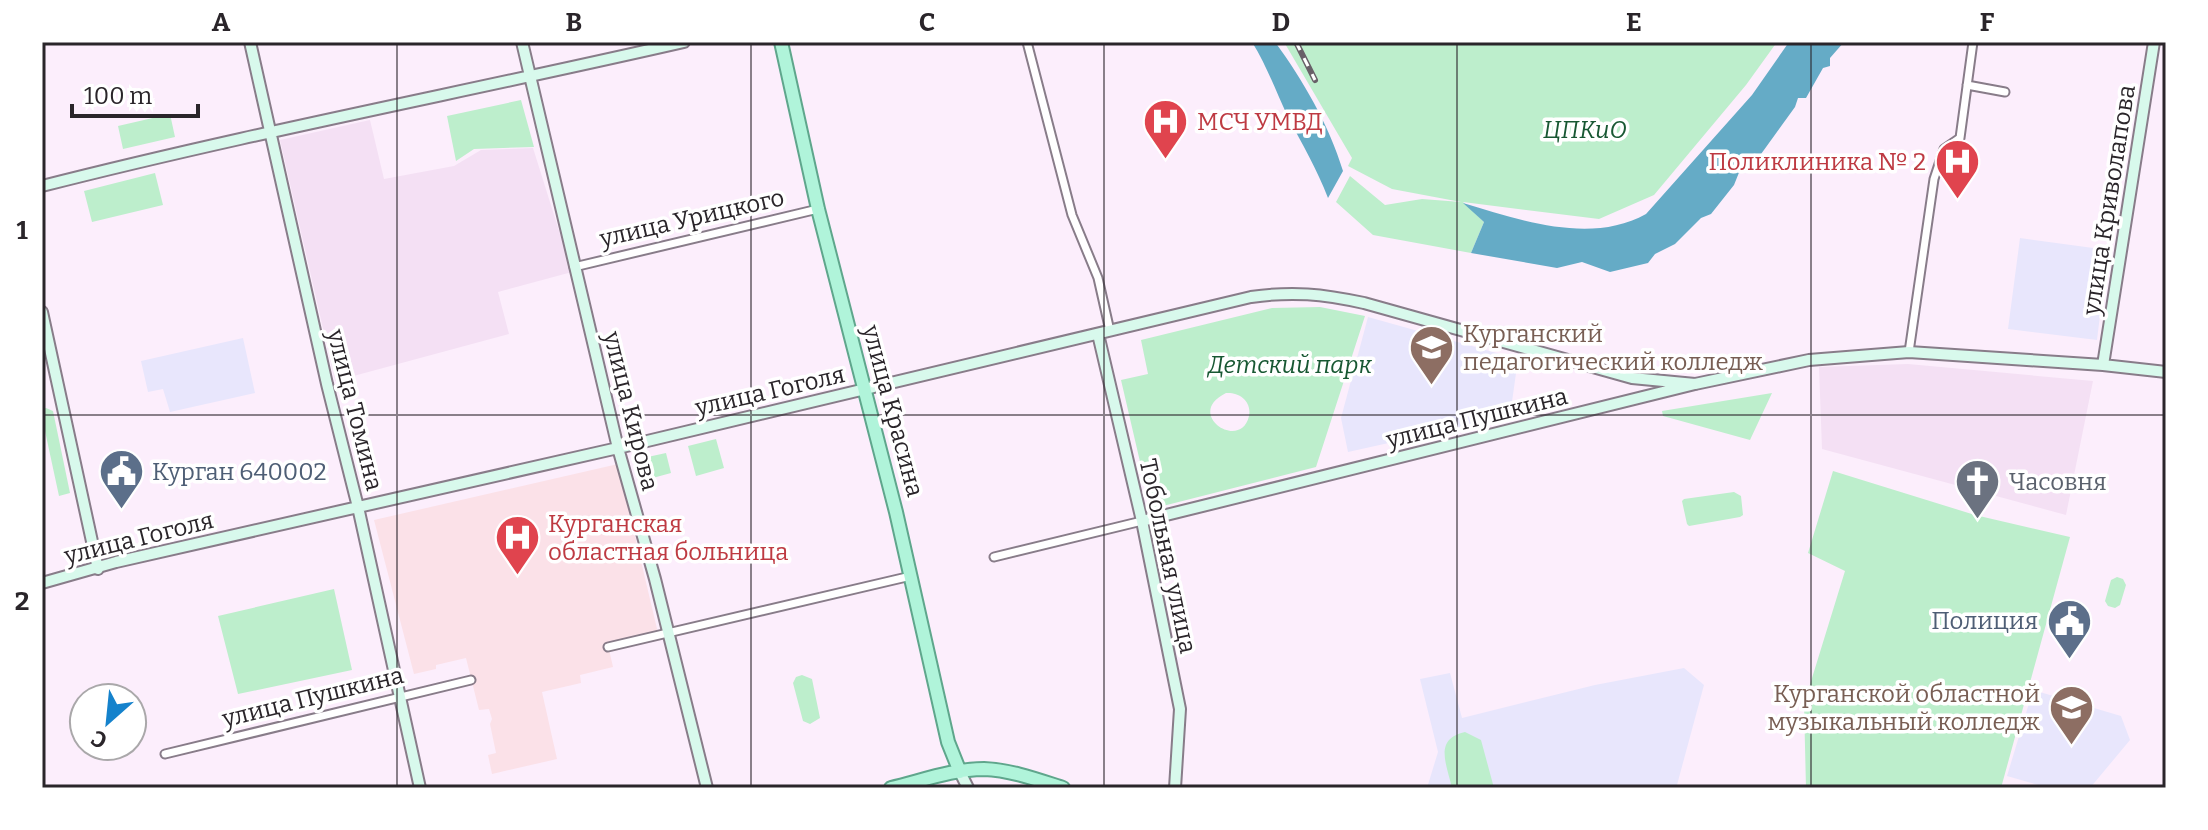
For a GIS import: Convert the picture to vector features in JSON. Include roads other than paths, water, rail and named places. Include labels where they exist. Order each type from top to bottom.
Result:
[{"type":"main road","name":"улица Красина","points":[[781,42],[818,209],[911,576],[948,742],[960,772]]},
{"type":"main road","points":[[891,788],[986,769],[1063,788]]},
{"type":"street","name":"улица Томина","points":[[250,42],[420,788]]},
{"type":"street","name":"улица Кирова","points":[[522,42],[618,448],[707,788]]},
{"type":"street","points":[[42,186],[684,42]]},
{"type":"street","points":[[1027,42],[1072,215],[1098,278],[1110,331]]},
{"type":"street","points":[[1909,352],[1934,179],[1944,149],[1960,138],[1973,42]]},
{"type":"street","name":"улица Криволапова","points":[[2103,365],[2154,42]]},
{"type":"street","points":[[1967,85],[2005,92]]},
{"type":"street","name":"улица Урицкого","points":[[574,267],[818,209]]},
{"type":"street","name":"улица Гоголя","points":[[42,583],[116,562],[618,448],[1251,297],[1285,292],[1319,293],[1364,303],[1632,378],[1695,384]]},
{"type":"street","points":[[42,312],[98,569]]},
{"type":"street","name":"Тобольная улица","points":[[1098,334],[1142,521],[1180,709],[1175,788]]},
{"type":"street","name":"улица Пушкина","points":[[994,557],[1695,384],[1809,360],[1909,352],[2166,372]]},
{"type":"street","points":[[608,647],[911,576]]},
{"type":"street","name":"улица Пушкина","points":[[165,754],[471,680]]},
{"type":"street","name":"улица Красина","points":[[960,772],[968,788]]},
{"type":"water","points":[[1252,42],[1275,42],[1323,120],[1343,171],[1328,198],[1267,70]]},
{"type":"water","points":[[1789,42],[1844,42],[1830,58],[1830,66],[1823,68],[1806,98],[1798,98],[1795,107],[1756,161],[1740,170],[1734,185],[1711,214],[1701,218],[1675,244],[1655,254],[1648,263],[1610,272],[1582,262],[1557,268],[1471,253],[1484,222],[1463,203],[1531,222],[1579,229],[1625,223],[1646,214],[1752,95]]},
{"type":"railway","points":[[1296,42],[1315,80]]},
{"type":"place","name":"МСЧ УМВД","points":[[1166,161]]},
{"type":"place","name":"Поликлиника № 2","points":[[1957,201]]},
{"type":"place","name":"Курганский педагогический колледж","points":[[1432,387]]},
{"type":"place","name":"Курган 640002","points":[[121,511]]},
{"type":"place","name":"Часовня","points":[[1978,521]]},
{"type":"place","name":"Курганская областная больница","points":[[517,577]]},
{"type":"place","name":"Полиция","points":[[2069,660]]},
{"type":"place","name":"Курганской областной музыкальный колледж","points":[[2071,747]]},
{"type":"park label","name":"ЦПКиО","points":[[1585,130]]},
{"type":"park label","name":"Детский парк","points":[[1290,365]]}]
